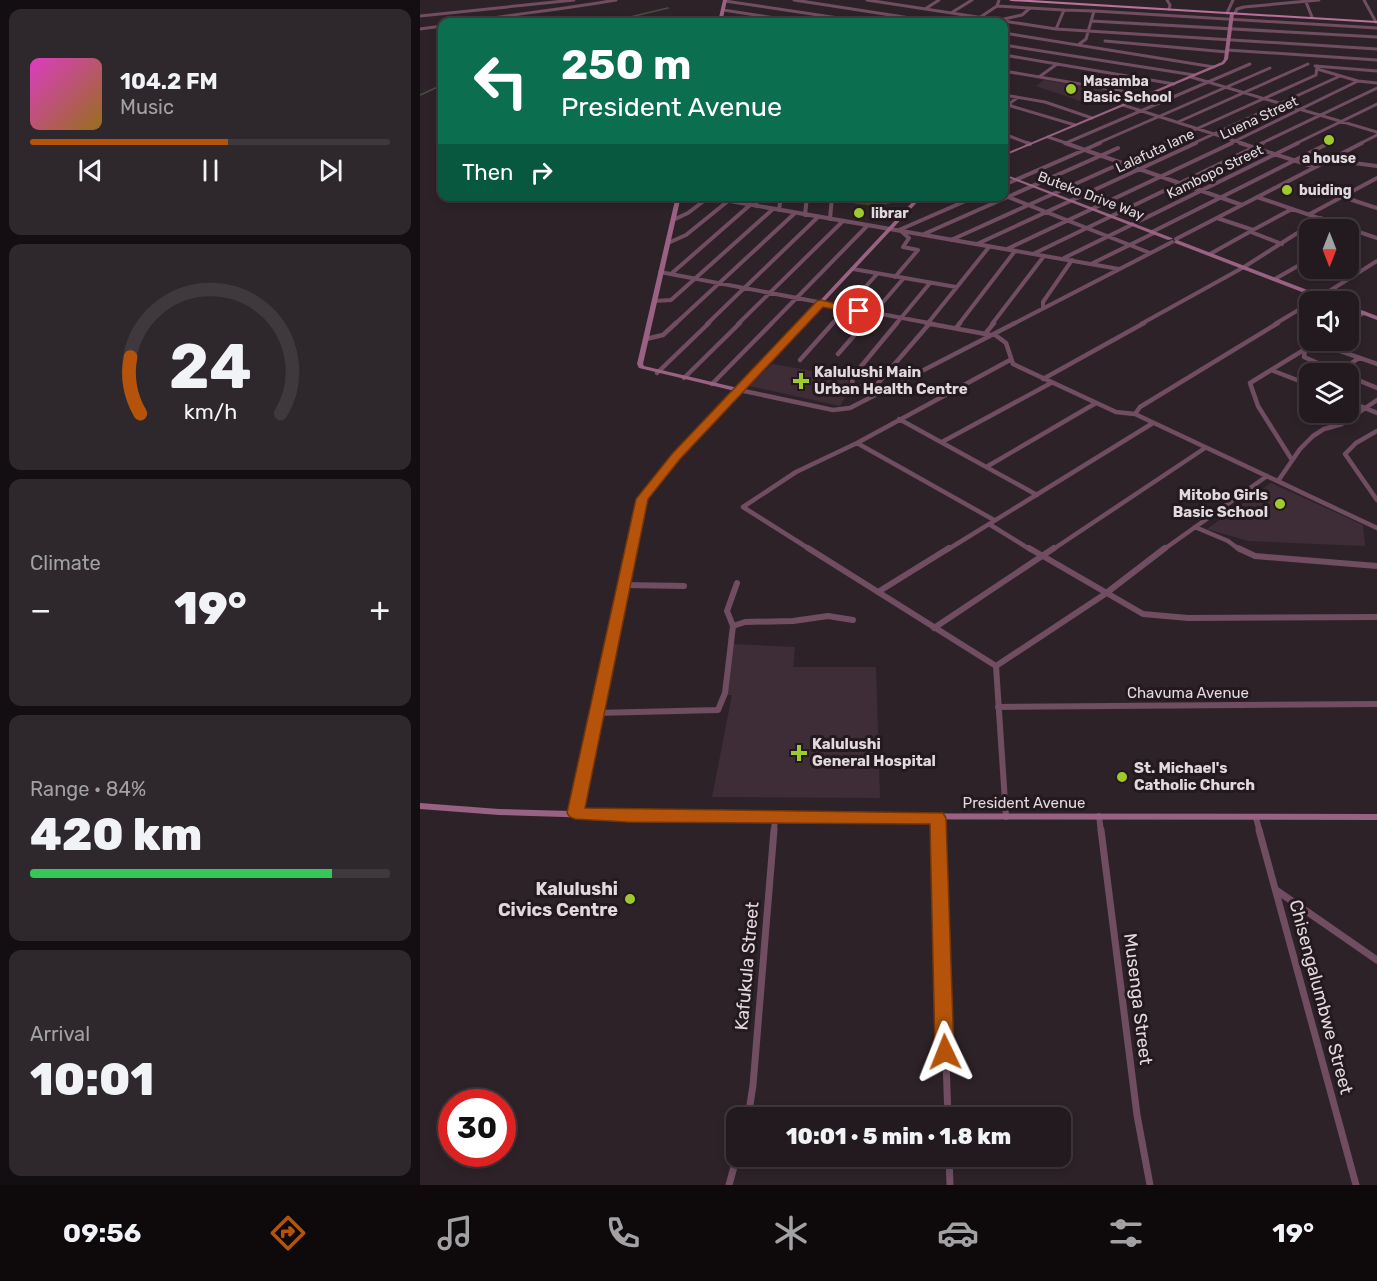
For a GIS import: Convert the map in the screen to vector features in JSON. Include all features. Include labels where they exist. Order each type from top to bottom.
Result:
[{"type":"main road","points":[[1011,0],[1377,22]]},
{"type":"street","points":[[420,14],[525,7],[574,0],[585,5]]},
{"type":"street","points":[[491,18],[550,12],[616,0]]},
{"type":"street","points":[[721,18],[725,0],[838,18]]},
{"type":"street","points":[[794,0],[904,18]]},
{"type":"street","points":[[867,0],[979,18],[997,6],[1377,28]]},
{"type":"street","points":[[897,5],[904,0]]},
{"type":"street","points":[[925,9],[939,0]]},
{"type":"street","points":[[951,13],[972,0]]},
{"type":"street","points":[[997,6],[999,0]]},
{"type":"street","points":[[1167,0],[1170,5],[1169,9]]},
{"type":"street","points":[[1008,153],[1225,61],[1233,0]]},
{"type":"street","points":[[1262,6],[1268,0]]},
{"type":"street","points":[[1231,13],[1240,8],[1319,0]]},
{"type":"street","points":[[1364,0],[1377,22]]},
{"type":"street","points":[[1306,2],[1311,10],[1312,18]]},
{"type":"street","points":[[863,18],[891,4]]},
{"type":"street","points":[[808,13],[823,5]]},
{"type":"street","points":[[524,13],[531,10],[525,7]]},
{"type":"street","points":[[1008,18],[1022,15],[1030,8]]},
{"type":"street","points":[[723,10],[776,18]]},
{"type":"street","points":[[1056,29],[1064,10]]},
{"type":"street","points":[[1078,45],[1086,39],[1094,11]]},
{"type":"street","points":[[1163,25],[1164,15]]},
{"type":"street","points":[[1091,21],[1377,37]]},
{"type":"street","points":[[1008,22],[1056,29],[1377,49]]},
{"type":"street","points":[[420,29],[438,27]]},
{"type":"street","points":[[1008,34],[1214,67]]},
{"type":"street","points":[[1147,44],[1149,35]]},
{"type":"street","points":[[1105,41],[1377,60]]},
{"type":"street","points":[[1055,53],[1068,44]]},
{"type":"street","points":[[1008,46],[1192,76],[1377,134]]},
{"type":"street","points":[[1020,58],[1031,49]]},
{"type":"street","points":[[1092,70],[1112,51]]},
{"type":"street","points":[[1308,64],[1310,55]]},
{"type":"street","points":[[1008,56],[1174,84]]},
{"type":"street","points":[[1039,77],[1057,64]]},
{"type":"street","points":[[1066,143],[1250,64]]},
{"type":"street","points":[[1178,123],[1293,71],[1299,66],[1308,64],[1358,81],[1377,83]]},
{"type":"street","points":[[1008,183],[1270,68]]},
{"type":"street","points":[[1317,68],[1377,71]]},
{"type":"street","points":[[951,240],[1316,75],[1317,68]]},
{"type":"street","points":[[1008,72],[1145,95]]},
{"type":"street","name":"Lalafuta lane","points":[[977,245],[1340,76]]},
{"type":"street","name":"Luena Street","points":[[1005,249],[1302,110],[1358,81]]},
{"type":"street","points":[[1033,254],[1377,88]]},
{"type":"street","points":[[1008,96],[1046,102],[1092,118]]},
{"type":"street","points":[[1017,98],[1010,103],[1011,106],[1075,125]]},
{"type":"street","name":"Kambopo Street","points":[[1063,259],[1377,104]]},
{"type":"street","points":[[1123,105],[1315,167]]},
{"type":"street","points":[[678,201],[660,272],[641,368],[838,410],[850,408],[1377,134]]},
{"type":"street","points":[[1008,136],[1030,144]]},
{"type":"street","points":[[1047,137],[1242,205]]},
{"type":"street","points":[[1091,264],[1329,143]]},
{"type":"street","points":[[1008,195],[1033,187],[1118,148]]},
{"type":"street","points":[[1329,160],[1377,166]]},
{"type":"street","name":"Buteko Drive Way","points":[[1008,177],[1307,291]]},
{"type":"street","points":[[1310,214],[1377,178]]},
{"type":"street","points":[[1008,197],[1150,253]]},
{"type":"street","points":[[1257,197],[1324,219]]},
{"type":"street","points":[[1343,197],[1377,208]]},
{"type":"street","points":[[673,220],[688,213],[702,201]]},
{"type":"street","points":[[668,243],[686,235],[728,201]]},
{"type":"street","points":[[737,201],[818,218],[1119,269]]},
{"type":"street","points":[[756,201],[756,206]]},
{"type":"street","points":[[779,210],[780,201]]},
{"type":"street","points":[[805,215],[806,201]]},
{"type":"street","points":[[830,219],[832,201]]},
{"type":"street","points":[[575,813],[642,499],[658,477],[853,269],[896,231],[917,201]]},
{"type":"street","points":[[896,231],[965,201]]},
{"type":"street","points":[[922,235],[995,201]]},
{"type":"street","points":[[671,274],[750,205]]},
{"type":"street","points":[[654,301],[670,301],[772,209]]},
{"type":"street","points":[[1210,254],[1292,209]]},
{"type":"street","points":[[646,339],[663,335],[795,213]]},
{"type":"street","points":[[657,372],[818,218]]},
{"type":"street","points":[[1217,218],[1282,244]]},
{"type":"street","points":[[1043,379],[1244,267],[1321,218]]},
{"type":"street","points":[[684,378],[842,222]]},
{"type":"street","points":[[712,384],[867,226]]},
{"type":"street","points":[[895,278],[918,250],[903,247],[909,238],[896,231]]},
{"type":"street","points":[[1359,231],[1377,238]]},
{"type":"street","points":[[871,390],[929,323],[989,247]]},
{"type":"street","points":[[956,328],[1015,251]]},
{"type":"street","points":[[990,334],[1044,256]]},
{"type":"street","points":[[1043,309],[1043,302],[1072,260]]},
{"type":"street","points":[[1328,291],[1376,263]]},
{"type":"street","points":[[1275,279],[1299,266]]},
{"type":"street","points":[[853,269],[956,287]]},
{"type":"street","points":[[660,272],[990,334],[1006,343],[1013,364],[1050,383],[1121,414],[1135,414],[1376,526]]},
{"type":"street","points":[[800,360],[877,274]]},
{"type":"street","points":[[838,354],[903,279]]},
{"type":"street","points":[[875,395],[871,390],[854,386],[852,378],[930,283]]},
{"type":"street","points":[[1135,414],[1140,407],[1299,309]]},
{"type":"street","points":[[1359,311],[1377,318]]},
{"type":"street","points":[[1359,316],[1364,313]]},
{"type":"street","points":[[1292,460],[1279,445],[1260,411],[1250,386],[1259,376],[1302,351]]},
{"type":"street","points":[[1305,351],[1304,357],[1317,363]]},
{"type":"street","points":[[1344,351],[1377,364]]},
{"type":"street","points":[[1352,363],[1359,358]]},
{"type":"street","points":[[996,666],[743,507],[784,479],[857,443],[1010,360]]},
{"type":"street","points":[[1271,370],[1299,381]]},
{"type":"street","points":[[1359,381],[1377,388]]},
{"type":"street","points":[[942,442],[1050,383]]},
{"type":"street","points":[[1278,481],[1306,442],[1317,433],[1342,424],[1377,400]]},
{"type":"street","points":[[988,466],[1096,403]]},
{"type":"street","points":[[1359,405],[1377,413]]},
{"type":"street","points":[[899,419],[1037,495]]},
{"type":"street","points":[[878,592],[1153,423]]},
{"type":"street","points":[[1377,431],[1356,443],[1345,454],[1377,500]]},
{"type":"street","points":[[857,443],[991,522],[1105,594],[1143,614],[1159,617],[1377,618]]},
{"type":"street","points":[[934,628],[1205,448]]},
{"type":"street","points":[[996,666],[1105,594],[1267,476]]},
{"type":"street","points":[[1195,527],[1233,543],[1244,552],[1254,556],[1377,566]]},
{"type":"street","points":[[596,713],[718,710],[725,693],[733,626],[728,620],[727,606],[729,596],[737,583]]},
{"type":"street","points":[[624,585],[684,586]]},
{"type":"street","points":[[733,626],[745,622],[793,621],[828,616],[853,620]]},
{"type":"street","points":[[996,666],[1006,817]]},
{"type":"street","name":"Chavuma Avenue","points":[[998,707],[1377,704]]},
{"type":"street","name":"President Avenue","points":[[420,806],[499,812],[775,817],[1377,817]]},
{"type":"street","name":"Musenga Street","points":[[1099,816],[1137,1115],[1150,1185]]},
{"type":"street","name":"Kafukula Street","points":[[750,1107],[775,817]]},
{"type":"street","points":[[938,818],[948,1107]]},
{"type":"street","points":[[1256,818],[1337,1114]]},
{"type":"street","name":"Chisengalumbwe Street","points":[[1256,818],[1356,1185]]},
{"type":"street","points":[[1276,890],[1377,960]]},
{"type":"street","points":[[729,1185],[734,1167]]},
{"type":"street","points":[[949,1167],[950,1185]]},
{"type":"shaded area","name":"Masamba Basic School","points":[[1044,80],[1113,91],[1086,103],[1036,86]]},
{"type":"shaded area","name":"Kalulushi Main Urban Health Centre","points":[[772,364],[813,371],[821,366],[852,370],[848,376],[849,390],[840,406],[749,386]]},
{"type":"shaded area","name":"Mitobo Girls Basic School","points":[[1271,483],[1363,525],[1365,546],[1248,541],[1207,529]]},
{"type":"shaded area","name":"Kalulushi General Hospital","points":[[732,644],[795,647],[793,667],[876,667],[880,798],[712,797],[732,695],[726,695]]},
{"type":"green space","points":[[844,201],[898,201],[873,205]]},
{"type":"waterway","points":[[626,18],[668,8]]},
{"type":"waterway","points":[[420,95],[438,87]]},
{"type":"place","name":"Masamba Basic School","points":[[1071,89]]},
{"type":"place","name":"a house","points":[[1329,140]]},
{"type":"place","name":"buiding","points":[[1287,190]]},
{"type":"place","name":"librar","points":[[859,213]]},
{"type":"place","name":"Kalulushi Main Urban Health Centre","points":[[801,381]]},
{"type":"place","name":"Mitobo Girls Basic School","points":[[1280,504]]},
{"type":"place","name":"Kalulushi General Hospital","points":[[799,753]]},
{"type":"place","name":"St. Michael's Catholic Church","points":[[1122,777]]},
{"type":"place","name":"Kalulushi Civics Centre","points":[[630,899]]},
{"type":"route","points":[[859,311],[821,303],[676,457],[642,499],[575,813],[627,816],[938,818],[945,1052]]}]
